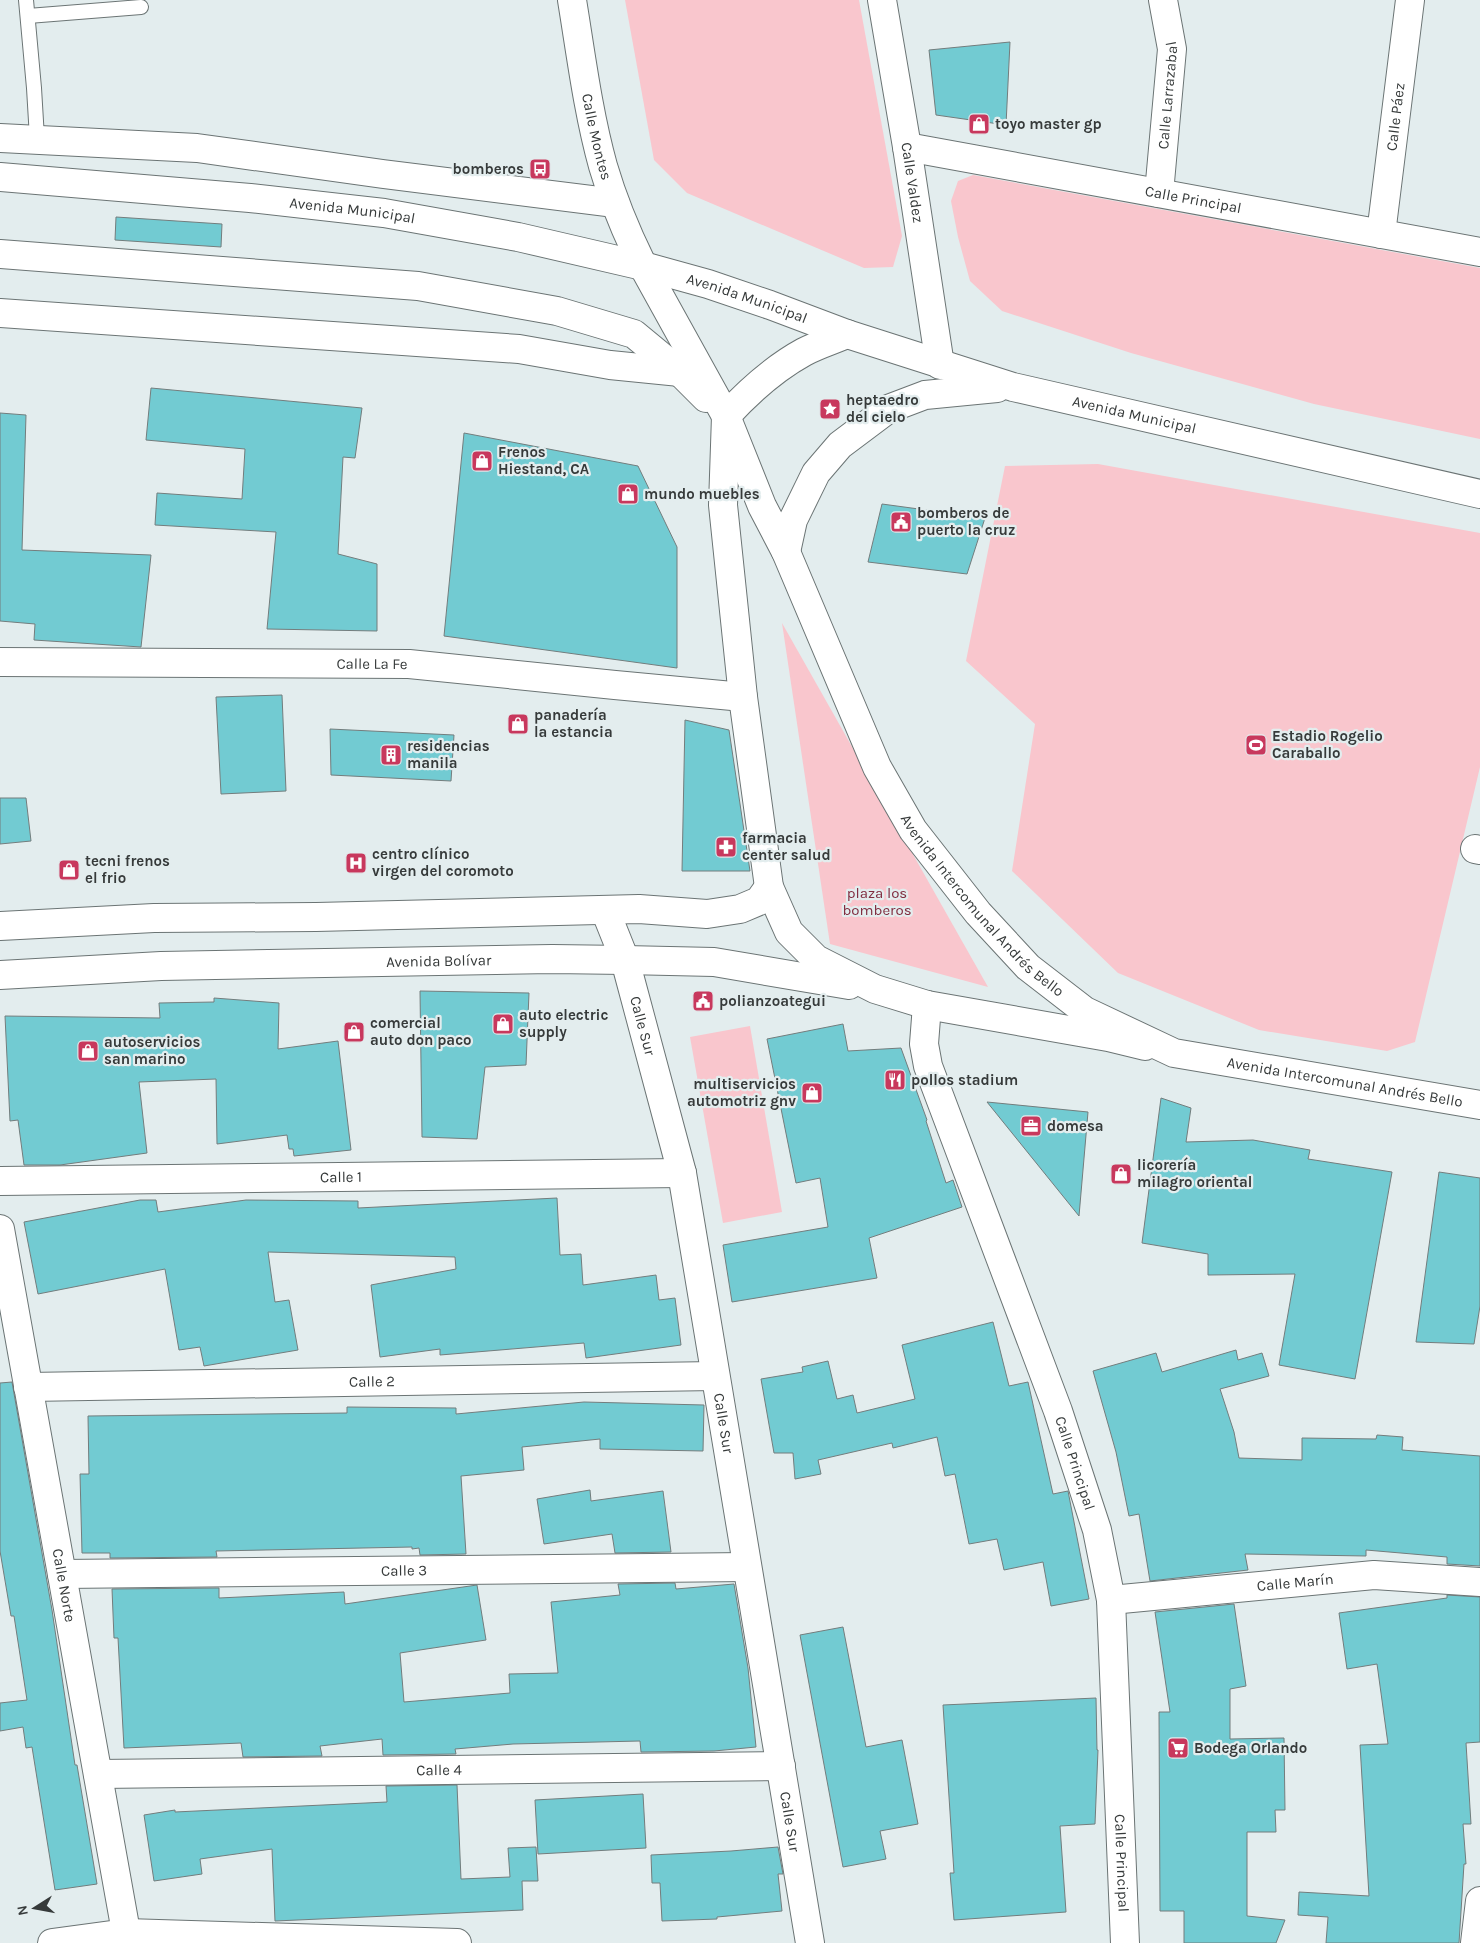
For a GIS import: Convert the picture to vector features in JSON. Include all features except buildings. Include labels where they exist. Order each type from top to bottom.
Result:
[{"type":"main road","name":"Calle Montes","points":[[572,0],[592,117],[603,165],[615,202],[643,266],[726,416]]},
{"type":"main road","name":"Calle Valdez","points":[[882,0],[907,147],[940,365]]},
{"type":"main road","name":"Calle Larrazabal","points":[[1159,193],[1172,49],[1163,0]]},
{"type":"main road","name":"Calle Páez","points":[[1381,234],[1410,0]]},
{"type":"main road","points":[[0,138],[37,138],[197,148],[384,174],[615,202]]},
{"type":"main road","name":"Calle Principal","points":[[907,147],[1480,252]]},
{"type":"main road","name":"Avenida Municipal","points":[[0,177],[250,198],[384,213],[518,237],[643,266],[752,299],[847,334],[1013,387],[1480,494]]},
{"type":"main road","points":[[0,254],[418,286],[557,311],[634,334],[680,372],[726,416]]},
{"type":"main road","points":[[0,313],[519,348],[610,365],[680,372]]},
{"type":"main road","points":[[847,334],[805,352],[769,374],[745,395],[726,416],[723,505],[743,697],[769,887],[789,932],[816,959],[875,989],[927,1005],[1108,1037],[1174,1052]]},
{"type":"main road","points":[[786,552],[793,520],[816,473],[840,445],[888,409],[925,395],[1013,387]]},
{"type":"main road","name":"Avenida Intercomunal Andrés Bello","points":[[726,416],[762,506],[786,552],[877,767],[913,830],[978,913],[1028,967],[1085,1010],[1174,1052],[1480,1105]]},
{"type":"main road","name":"Calle La Fe","points":[[0,662],[409,664],[614,686],[743,697]]},
{"type":"main road","points":[[0,926],[154,918],[639,909],[707,914],[740,909],[759,901],[769,887]]},
{"type":"main road","name":"Calle Sur","points":[[605,910],[625,960],[682,1173],[810,1943]]},
{"type":"main road","name":"Avenida Bolívar","points":[[0,975],[161,966],[552,959],[625,960],[714,962],[875,989]]},
{"type":"main road","name":"Calle Principal","points":[[927,1005],[924,1044],[928,1066],[1058,1411],[1097,1530],[1111,1600],[1125,1943]]},
{"type":"main road","name":"Calle 1","points":[[0,1181],[682,1173]]},
{"type":"main road","name":"Calle Norte","points":[[0,1229],[127,1938]]},
{"type":"main road","name":"Calle 2","points":[[28,1387],[715,1376]]},
{"type":"main road","name":"Calle 3","points":[[62,1574],[747,1567]]},
{"type":"main road","name":"Calle Marín","points":[[1111,1600],[1374,1575],[1480,1582]]},
{"type":"main road","name":"Calle 4","points":[[98,1774],[780,1766]]},
{"type":"main road","points":[[1475,1943],[1480,1901]]},
{"type":"main road","points":[[52,1943],[127,1938],[457,1943]]},
{"type":"lane","points":[[26,0],[37,138]]},
{"type":"lane","points":[[28,16],[141,7]]},
{"type":"green space","points":[[625,0],[859,0],[902,236],[893,267],[864,268],[687,193],[654,160]]},
{"type":"green space","points":[[973,175],[1480,268],[1480,439],[1314,404],[1131,353],[1002,311],[970,281],[958,237],[951,201],[958,181]]},
{"type":"green space","name":"Estadio Rogelio Caraballo","points":[[1098,464],[1480,533],[1480,767],[1415,1042],[1387,1051],[1259,1030],[1118,973],[1012,871],[1035,724],[966,661],[1005,466]]},
{"type":"green space","name":"plaza los bomberos","points":[[782,623],[988,987],[830,944]]},
{"type":"green space","points":[[750,1026],[782,1212],[723,1223],[690,1037]]},
{"type":"place","name":"toyo master gp","points":[[979,124]]},
{"type":"place","name":"bomberos","points":[[540,169]]},
{"type":"place","name":"heptaedro del cielo","points":[[830,409]]},
{"type":"place","name":"Frenos Hiestand, CA","points":[[482,461]]},
{"type":"place","name":"mundo muebles","points":[[628,494]]},
{"type":"place","name":"bomberos de puerto la cruz","points":[[901,522]]},
{"type":"place","name":"panadería la estancia","points":[[518,724]]},
{"type":"place","name":"Estadio Rogelio Caraballo","points":[[1256,745]]},
{"type":"place","name":"residencias manila","points":[[391,755]]},
{"type":"place","name":"farmacia center salud","points":[[726,847]]},
{"type":"place","name":"centro clínico virgen del coromoto","points":[[356,863]]},
{"type":"place","name":"tecni frenos el frio","points":[[69,870]]},
{"type":"place","name":"polianzoategui","points":[[703,1001]]},
{"type":"place","name":"auto electric supply","points":[[503,1024]]},
{"type":"place","name":"comercial auto don paco","points":[[354,1032]]},
{"type":"place","name":"autoservicios san marino","points":[[88,1051]]},
{"type":"place","name":"pollos stadium","points":[[895,1080]]},
{"type":"place","name":"multiservicios automotriz gnv","points":[[812,1093]]},
{"type":"place","name":"domesa","points":[[1031,1126]]},
{"type":"place","name":"licorería milagro oriental","points":[[1121,1174]]},
{"type":"place","name":"Bodega Orlando","points":[[1178,1748]]}]
